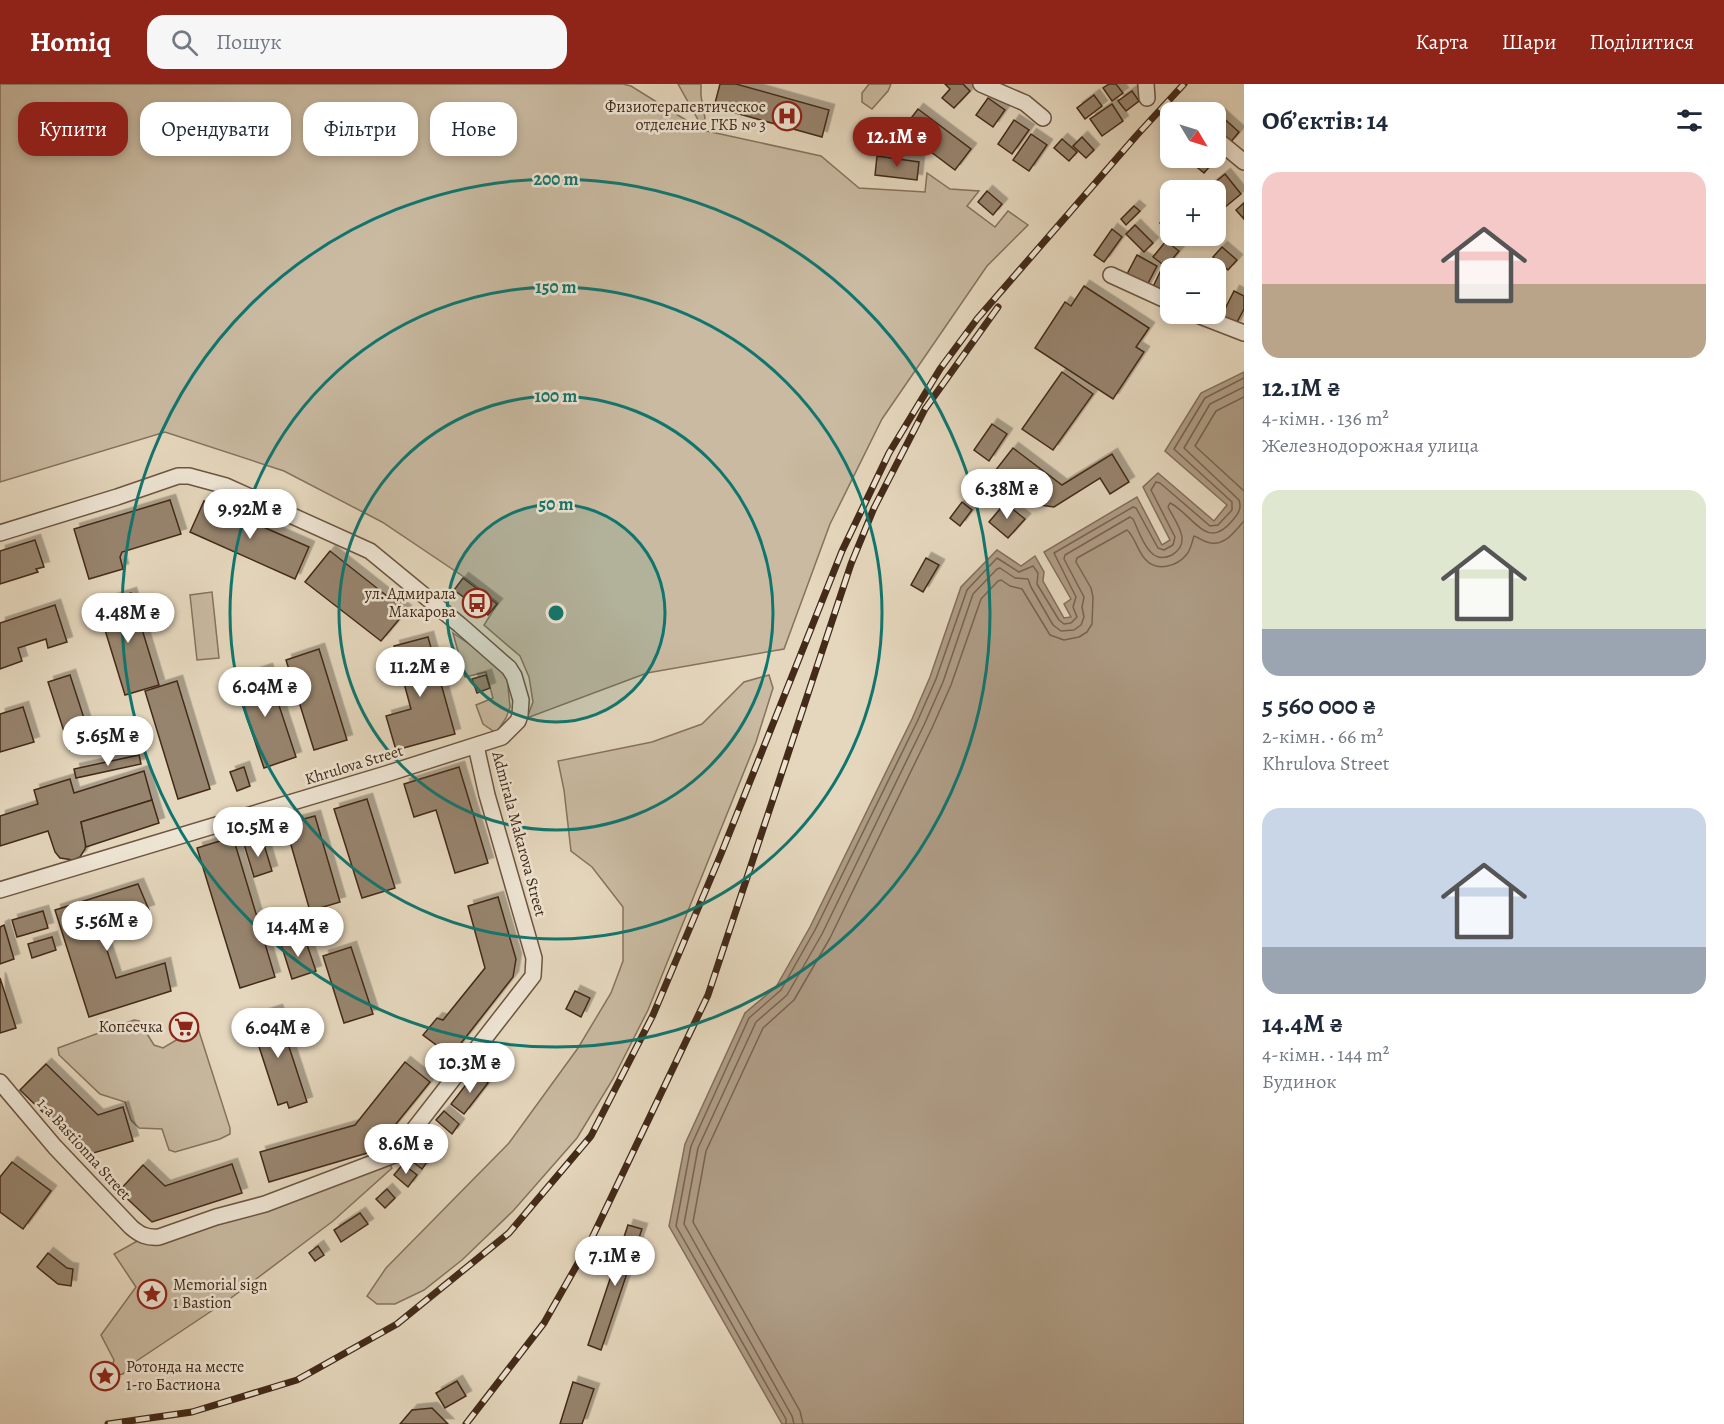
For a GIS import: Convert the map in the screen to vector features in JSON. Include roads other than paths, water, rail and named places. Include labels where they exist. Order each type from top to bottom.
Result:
[{"type":"street","points":[[981,84],[1024,104],[1043,118]]},
{"type":"street","points":[[1226,147],[1244,162]]},
{"type":"street","points":[[1111,275],[1160,297]]},
{"type":"street","points":[[1221,324],[1244,333]]},
{"type":"street","name":"Admirala Makarova Street","points":[[0,533],[178,476],[189,476],[226,486],[370,551],[509,668],[514,676],[521,700],[520,715],[514,726],[502,737],[476,746],[534,958],[535,967],[529,983],[394,1155],[265,1204],[216,1217],[159,1237],[144,1236]]},
{"type":"street","name":"Khrulova Street","points":[[0,890],[476,746]]},
{"type":"street","name":"1-a Bastionna Street","points":[[0,1082],[56,1147],[131,1227],[144,1236]]},
{"type":"water","points":[[1244,372],[1244,1424],[782,1424],[669,1226],[685,1144],[745,1013],[776,987],[810,927],[912,719],[930,677],[961,587],[997,550],[1021,566],[1035,556],[1044,572],[1043,581],[1064,618],[1071,617],[1064,604],[1071,599],[1044,552],[1137,497],[1162,545],[1170,540],[1143,487],[1158,473],[1214,521],[1227,505],[1165,451],[1201,393]]},
{"type":"railway","points":[[108,1424],[192,1412],[297,1380],[397,1324],[509,1233],[591,1136],[653,1015],[721,854],[842,551],[889,453],[940,369],[977,319],[1184,84]]},
{"type":"railway","points":[[466,1424],[544,1323],[590,1242],[708,995],[851,564],[874,508],[925,409],[998,307]]},
{"type":"place","name":"Физиотерапевтическое отделение ГКБ № 3","points":[[787,116]]},
{"type":"place","name":"ул. Адмирала Макарова","points":[[477,603]]},
{"type":"place","name":"Копеечка","points":[[184,1027]]},
{"type":"place","name":"Memorial sign 1 Bastion","points":[[152,1294]]},
{"type":"place","name":"Ротонда на месте 1-го Бастиона","points":[[105,1376]]}]
